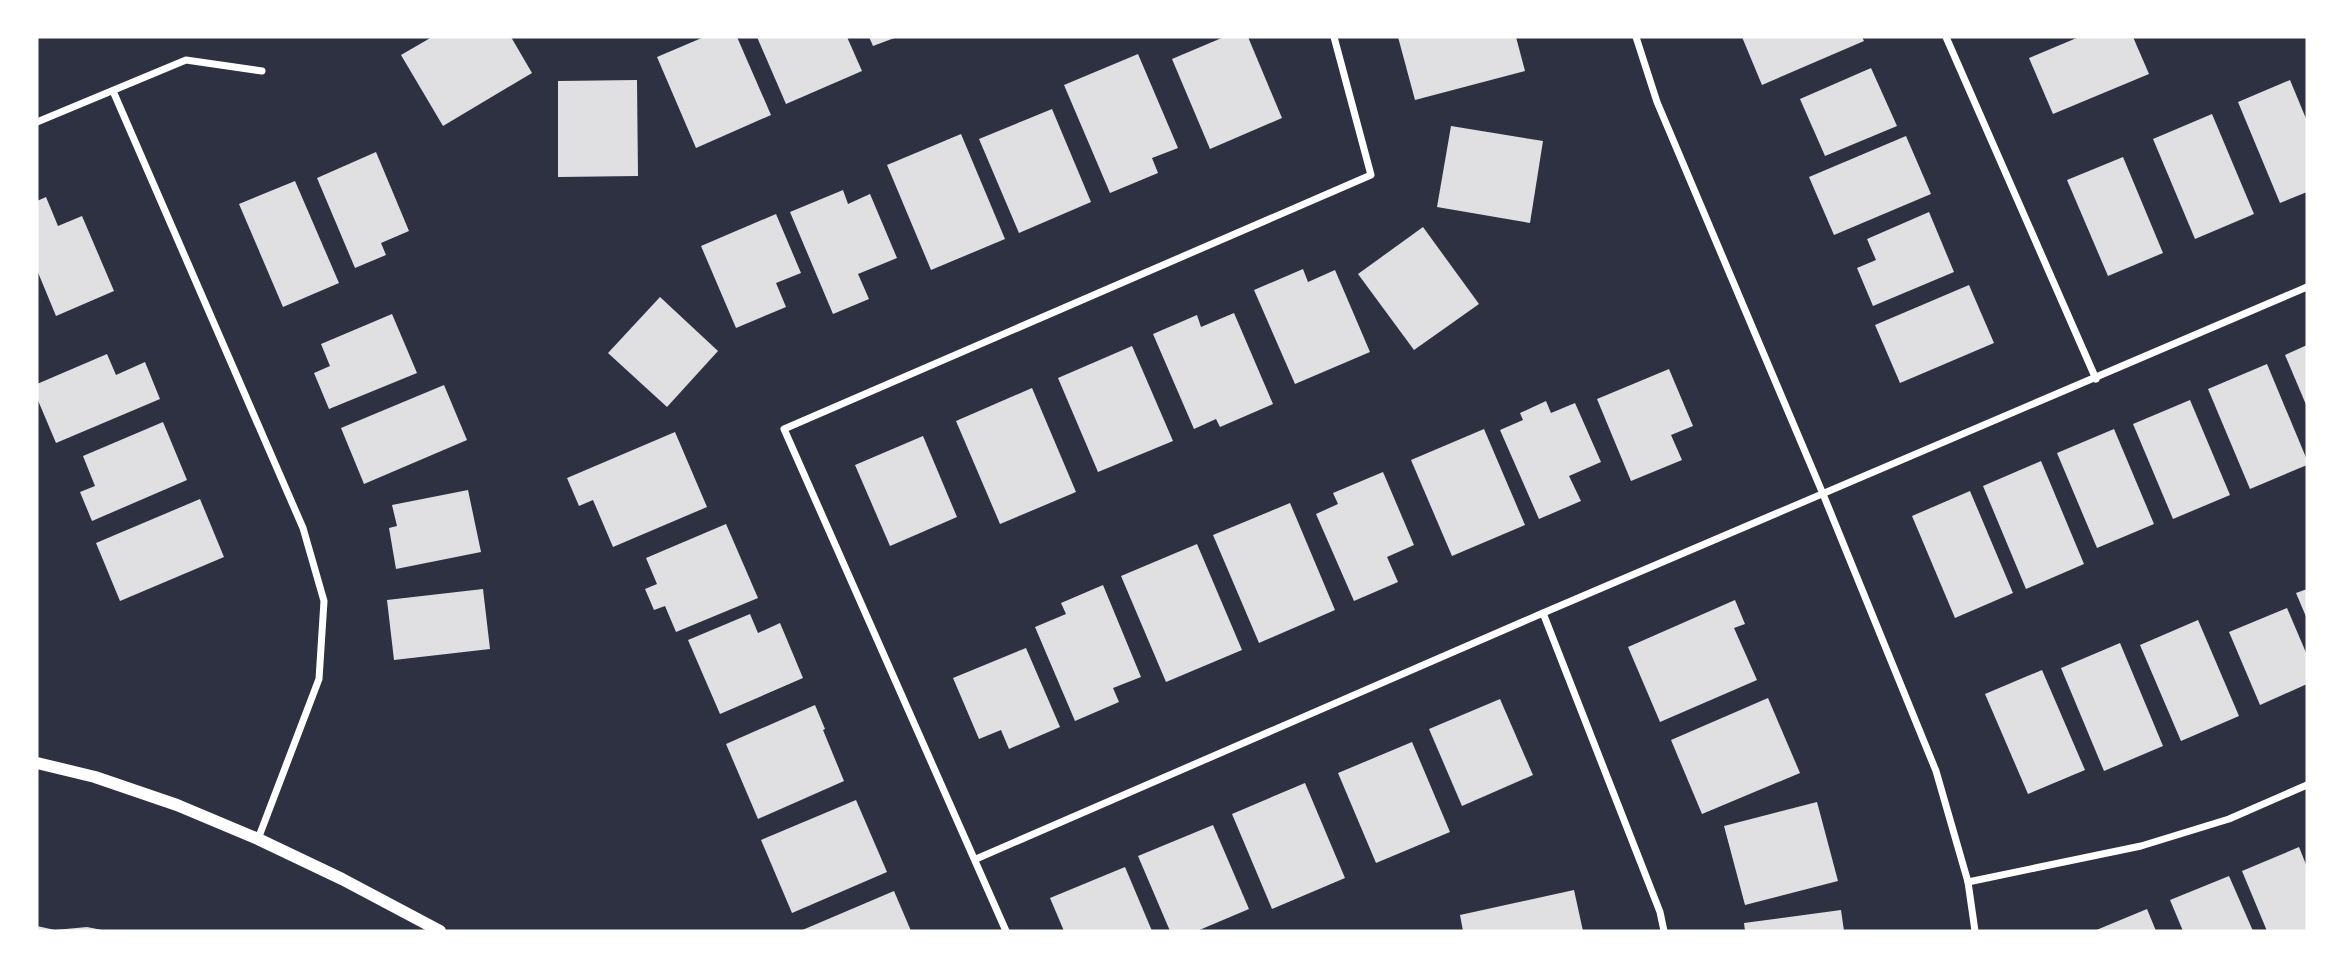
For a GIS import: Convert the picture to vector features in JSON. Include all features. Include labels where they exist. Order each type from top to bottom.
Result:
[{"type":"street","points":[[1006,931],[784,429],[1371,175],[1334,37]]},
{"type":"street","points":[[1636,37],[1657,102],[1824,494],[1936,771],[1968,882],[1975,931]]},
{"type":"street","points":[[1946,37],[2096,379]]},
{"type":"street","points":[[37,122],[186,60],[262,71]]},
{"type":"street","points":[[113,91],[303,528],[324,601],[319,679],[258,839]]},
{"type":"street","points":[[976,859],[1543,613],[2307,287]]},
{"type":"street","points":[[1543,613],[1660,912],[1664,931]]},
{"type":"street","points":[[37,763],[95,776],[177,805],[258,839],[342,879],[440,931]]},
{"type":"street","points":[[1968,882],[2141,846],[2229,819],[2307,785]]},
{"type":"building","points":[[432,37],[511,37],[532,73],[443,126],[401,55]]},
{"type":"building","points":[[704,37],[737,37],[771,115],[696,148],[657,57]]},
{"type":"building","points":[[757,37],[847,37],[862,71],[786,104]]},
{"type":"building","points":[[869,37],[897,37],[873,46]]},
{"type":"building","points":[[1224,37],[1248,37],[1282,118],[1210,149],[1172,59]]},
{"type":"building","points":[[1398,37],[1516,37],[1525,71],[1415,100]]},
{"type":"building","points":[[1742,37],[1862,37],[1864,41],[1762,85]]},
{"type":"building","points":[[2079,37],[2133,37],[2149,74],[2053,114],[2029,58]]},
{"type":"building","points":[[1138,54],[1178,148],[1152,158],[1158,173],[1110,193],[1064,85]]},
{"type":"building","points":[[1871,68],[1897,126],[1825,156],[1800,99]]},
{"type":"building","points":[[637,80],[638,176],[558,177],[558,81]]},
{"type":"building","points":[[2290,80],[2307,121],[2307,192],[2280,203],[2238,102]]},
{"type":"building","points":[[1052,109],[1091,202],[1019,233],[979,139]]},
{"type":"building","points":[[2212,114],[2254,214],[2195,239],[2153,139]]},
{"type":"building","points":[[1451,126],[1543,141],[1530,223],[1437,207]]},
{"type":"building","points":[[961,134],[1005,239],[931,270],[887,165]]},
{"type":"building","points":[[1906,136],[1931,194],[1834,235],[1809,177]]},
{"type":"building","points":[[376,152],[409,231],[381,243],[386,255],[355,268],[317,178]]},
{"type":"building","points":[[2123,157],[2163,253],[2108,276],[2067,180]]},
{"type":"building","points":[[295,181],[339,283],[283,307],[239,204]]},
{"type":"building","points":[[843,190],[848,204],[870,194],[897,258],[858,274],[869,299],[833,314],[790,212]]},
{"type":"building","points":[[46,197],[58,226],[82,216],[114,291],[56,316],[37,270],[37,201]]},
{"type":"building","points":[[1929,212],[1954,272],[1873,306],[1857,268],[1876,260],[1867,239]]},
{"type":"building","points":[[776,214],[801,273],[776,283],[786,307],[736,328],[701,246]]},
{"type":"building","points":[[1423,227],[1479,304],[1414,350],[1358,274]]},
{"type":"building","points":[[1303,269],[1308,282],[1335,270],[1370,352],[1295,384],[1254,290]]},
{"type":"building","points":[[1969,285],[1994,343],[1900,383],[1875,325]]},
{"type":"building","points":[[660,297],[718,351],[667,407],[608,353]]},
{"type":"building","points":[[1234,313],[1273,404],[1220,427],[1216,419],[1194,429],[1153,334],[1197,315],[1201,327]]},
{"type":"building","points":[[392,314],[417,373],[329,409],[314,373],[330,366],[321,344]]},
{"type":"building","points":[[2307,345],[2307,407],[2285,355]]},
{"type":"building","points":[[1132,346],[1173,441],[1098,472],[1058,378]]},
{"type":"building","points":[[107,354],[116,375],[145,362],[160,399],[56,443],[37,398],[37,384]]},
{"type":"building","points":[[2267,364],[2307,465],[2250,489],[2208,389]]},
{"type":"building","points":[[1669,369],[1693,426],[1671,435],[1682,460],[1631,481],[1597,399]]},
{"type":"building","points":[[444,385],[467,440],[364,484],[341,428]]},
{"type":"building","points":[[1032,388],[1076,492],[1000,524],[956,421]]},
{"type":"building","points":[[2190,400],[2230,495],[2173,519],[2133,424]]},
{"type":"building","points":[[1546,401],[1551,413],[1575,403],[1601,462],[1569,476],[1581,501],[1539,519],[1500,430],[1523,420],[1520,413]]},
{"type":"building","points":[[163,422],[187,480],[92,521],[80,492],[95,486],[83,456]]},
{"type":"building","points":[[1484,429],[1525,525],[1452,556],[1411,460]]},
{"type":"building","points":[[2114,429],[2154,524],[2097,548],[2057,453]]},
{"type":"building","points":[[675,432],[707,507],[613,547],[593,500],[579,506],[567,478]]},
{"type":"building","points":[[923,436],[957,517],[890,546],[855,465]]},
{"type":"building","points":[[2041,461],[2084,564],[2026,589],[1983,486]]},
{"type":"building","points":[[1383,472],[1414,545],[1387,557],[1398,582],[1354,601],[1316,514],[1338,504],[1333,493]]},
{"type":"building","points":[[468,490],[481,552],[396,569],[389,528],[397,526],[392,505]]},
{"type":"building","points":[[1970,491],[2013,593],[1955,618],[1912,516]]},
{"type":"building","points":[[200,499],[224,557],[120,601],[96,543]]},
{"type":"building","points":[[1290,503],[1335,610],[1259,643],[1213,535]]},
{"type":"building","points":[[726,524],[758,598],[676,632],[665,606],[654,610],[645,589],[657,584],[646,558]]},
{"type":"building","points":[[1197,544],[1242,650],[1166,682],[1121,576]]},
{"type":"building","points":[[1103,585],[1141,677],[1113,688],[1119,702],[1075,721],[1035,627],[1066,614],[1061,603]]},
{"type":"building","points":[[483,589],[490,649],[394,660],[387,600]]},
{"type":"building","points":[[2307,589],[2307,619],[2296,593]]},
{"type":"building","points":[[1735,600],[1745,624],[1734,628],[1757,680],[1660,722],[1628,647]]},
{"type":"building","points":[[2287,608],[2307,655],[2307,684],[2260,705],[2229,632]]},
{"type":"building","points":[[750,614],[758,633],[780,623],[803,678],[720,714],[688,640]]},
{"type":"building","points":[[2198,620],[2239,716],[2181,741],[2140,645]]},
{"type":"building","points":[[2120,643],[2163,746],[2104,771],[2061,668]]},
{"type":"building","points":[[1026,648],[1060,727],[1009,749],[1001,730],[979,739],[953,678]]},
{"type":"building","points":[[2042,670],[2085,770],[2028,794],[1985,694]]},
{"type":"building","points":[[1768,698],[1800,773],[1702,814],[1671,740]]},
{"type":"building","points":[[1500,699],[1533,775],[1462,806],[1429,729]]},
{"type":"building","points":[[815,705],[844,781],[758,819],[726,744]]},
{"type":"building","points":[[1412,742],[1450,832],[1376,863],[1338,773]]},
{"type":"building","points":[[1305,783],[1345,878],[1272,909],[1232,814]]},
{"type":"building","points":[[856,800],[887,872],[792,913],[761,840]]},
{"type":"building","points":[[1817,802],[1838,881],[1745,905],[1724,826]]},
{"type":"building","points":[[1213,825],[1249,909],[1197,931],[1170,931],[1138,856]]},
{"type":"building","points":[[2299,847],[2307,867],[2307,931],[2267,931],[2242,871]]},
{"type":"building","points":[[1125,867],[1152,931],[1064,931],[1050,898]]},
{"type":"building","points":[[2229,876],[2253,931],[2183,931],[2170,900]]},
{"type":"building","points":[[1574,890],[1583,931],[1463,931],[1460,915]]},
{"type":"building","points":[[894,891],[911,931],[800,931]]},
{"type":"building","points":[[2147,909],[2156,931],[2094,931]]},
{"type":"building","points":[[1841,910],[1844,931],[1745,931],[1744,923]]},
{"type":"building","points":[[37,926],[55,930],[87,927],[102,930],[37,931]]}]
